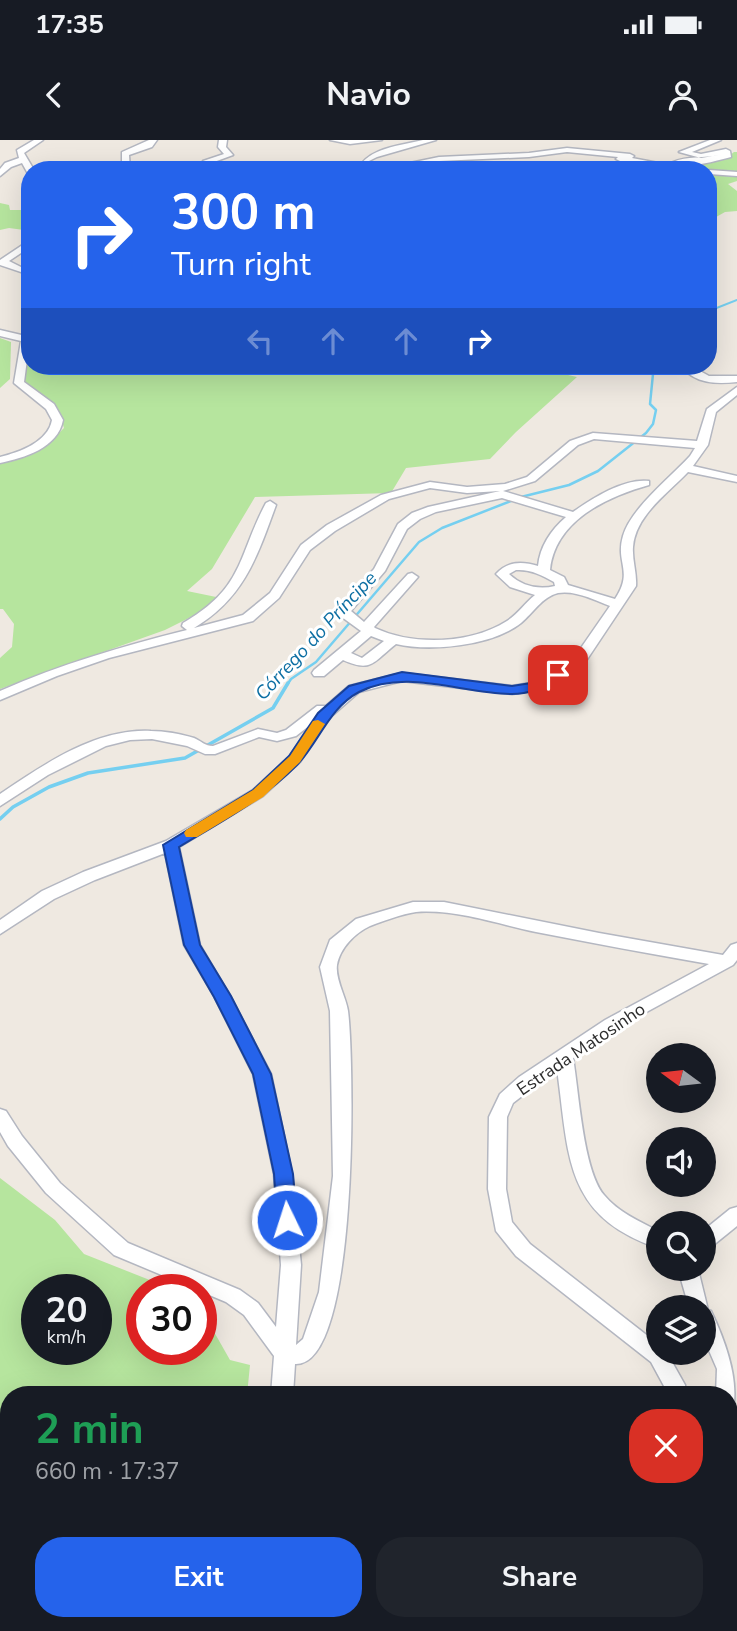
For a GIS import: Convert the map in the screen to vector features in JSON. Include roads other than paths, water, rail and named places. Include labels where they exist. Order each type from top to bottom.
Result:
[{"type":"street","points":[[0,174],[8,165],[22,160],[20,152],[39,140]]},
{"type":"street","points":[[125,161],[125,154],[149,145],[153,140]]},
{"type":"street","points":[[210,161],[229,155],[222,147],[223,140]]},
{"type":"street","points":[[334,140],[378,140]]},
{"type":"street","points":[[366,161],[374,155],[432,140]]},
{"type":"street","points":[[717,140],[683,152],[701,156],[737,147]]},
{"type":"street","points":[[428,161],[529,156],[575,147],[644,161]]},
{"type":"street","points":[[702,161],[724,157],[727,155],[726,151]]},
{"type":"street","points":[[529,161],[570,155],[666,161]]},
{"type":"street","points":[[717,173],[737,174]]},
{"type":"street","points":[[1,263],[21,249]]},
{"type":"street","points":[[1,263],[21,271]]},
{"type":"street","points":[[0,333],[21,338]]},
{"type":"street","points":[[0,460],[36,447],[56,429],[58,422],[56,413],[42,398],[19,383],[21,373]]},
{"type":"street","points":[[698,375],[712,380],[737,379]]},
{"type":"street","points":[[0,928],[48,895],[89,876],[171,845],[258,793],[295,759],[323,716],[354,689],[402,677],[512,690],[534,687],[579,661],[630,586],[631,571],[626,550],[629,534],[638,518],[702,445],[711,411],[737,390]]},
{"type":"street","points":[[0,696],[52,673],[167,637],[248,618],[264,607],[280,589],[294,562],[305,548],[331,528],[384,496],[429,485],[467,490],[506,488],[531,479],[574,443],[602,435],[702,445]]},
{"type":"street","points":[[684,468],[737,479]]},
{"type":"street","points":[[544,571],[543,561],[548,550],[574,516],[594,501],[645,483]]},
{"type":"street","points":[[574,516],[502,494],[432,509],[416,516],[402,527],[379,571],[346,606],[344,612],[393,640],[420,644],[444,643],[497,631],[514,621],[543,593],[562,588],[618,604]]},
{"type":"street","points":[[167,637],[206,617],[223,603],[236,586],[270,505]]},
{"type":"street","points":[[543,593],[515,584],[505,579],[502,574],[512,566],[544,571],[560,580],[562,588]]},
{"type":"street","points":[[319,673],[342,653],[361,624],[412,578]]},
{"type":"street","points":[[342,653],[363,664],[393,640]]},
{"type":"street","points":[[0,801],[43,772],[101,743],[130,736],[152,735],[215,750],[258,733],[278,737],[291,733],[329,703],[343,697]]},
{"type":"street","points":[[171,845],[192,945],[262,1074],[284,1174],[291,1265],[283,1386]]},
{"type":"street","points":[[0,1116],[15,1141],[53,1188],[121,1249],[162,1269],[233,1296],[251,1309],[285,1353],[300,1355],[312,1344],[329,1292],[342,1176],[339,1011],[328,967],[335,944],[362,923],[413,907],[444,907],[599,939],[732,955]]},
{"type":"street","name":"Estrada Matosinho","points":[[674,1386],[658,1356],[523,1250],[503,1225],[497,1189],[498,1117],[506,1099],[525,1082],[611,1024],[732,955]]},
{"type":"street","points":[[564,1056],[583,1168],[592,1195],[617,1218],[646,1234]]},
{"type":"street","points":[[716,1231],[737,1214]]},
{"type":"street","points":[[716,1344],[727,1369],[727,1386]]},
{"type":"waterway","name":"Córrego do Príncipe","points":[[717,308],[737,300]]},
{"type":"waterway","name":"Córrego do Príncipe","points":[[287,685],[291,679],[316,662],[419,542],[442,528],[521,497],[569,485],[598,471],[646,433],[653,424],[656,410],[650,404],[653,375]]},
{"type":"waterway","name":"Córrego do Príncipe","points":[[0,819],[13,807],[49,787],[88,773],[185,758],[273,708],[288,683]]}]
